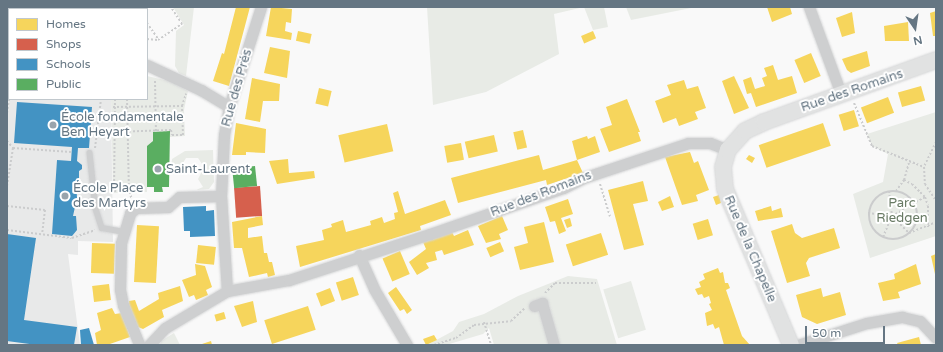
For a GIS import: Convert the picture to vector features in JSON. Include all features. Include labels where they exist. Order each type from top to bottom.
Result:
[{"type":"main road","name":"Rue des Romains","points":[[728,150],[745,131],[764,122],[936,60]]},
{"type":"main road","name":"Rue de la Chapelle","points":[[728,150],[723,167],[725,189],[791,345]]},
{"type":"street","name":"Rue des Prés","points":[[227,291],[221,196],[224,135],[228,107],[261,7]]},
{"type":"street","points":[[809,7],[845,93]]},
{"type":"street","points":[[148,66],[164,78],[201,90],[228,107]]},
{"type":"street","name":"Rue des Romains","points":[[141,345],[165,328],[227,291],[268,286],[359,255],[430,234],[550,193],[597,173],[694,142],[710,143],[728,150]]},
{"type":"street","points":[[141,345],[123,305],[120,289],[121,243],[130,213],[136,208],[168,207],[179,197],[221,196]]},
{"type":"street","points":[[359,255],[374,289],[407,345]]},
{"type":"street","points":[[534,306],[542,303],[554,345]]},
{"type":"street","points":[[798,345],[867,323],[902,317],[920,321],[936,338]]},
{"type":"lane","points":[[90,153],[96,209],[102,228],[124,232]]},
{"type":"path","points":[[148,39],[158,40],[182,24],[170,7]]},
{"type":"path","points":[[148,25],[158,40]]},
{"type":"path","points":[[151,79],[155,80],[164,78]]},
{"type":"path","points":[[155,80],[156,131]]},
{"type":"path","points":[[113,132],[171,130],[172,135],[183,134],[182,106],[186,92],[180,89]]},
{"type":"path","points":[[845,93],[872,146],[924,167]]},
{"type":"path","points":[[7,113],[9,100]]},
{"type":"path","points":[[90,153],[97,146],[100,100]]},
{"type":"path","points":[[115,100],[113,107],[114,191],[129,191]]},
{"type":"path","points":[[127,100],[129,191],[136,208]]},
{"type":"path","points":[[113,107],[182,106]]},
{"type":"path","points":[[7,141],[13,148],[71,152]]},
{"type":"path","points":[[936,142],[924,167],[925,184],[936,201]]},
{"type":"path","points":[[7,187],[13,148]]},
{"type":"path","points":[[896,191],[904,180],[909,162]]},
{"type":"path","points":[[597,173],[610,216]]},
{"type":"path","points":[[904,180],[912,184],[925,197],[928,206],[928,227]]},
{"type":"path","points":[[883,237],[892,216],[889,191]]},
{"type":"path","points":[[908,233],[917,219],[914,203],[903,193],[896,191],[889,191],[875,198],[868,213],[872,227],[883,237],[896,239],[908,233],[928,227],[936,222]]},
{"type":"path","points":[[868,213],[892,216],[925,197]]},
{"type":"path","points":[[7,206],[45,210],[42,234]]},
{"type":"path","points":[[892,216],[908,233]]},
{"type":"path","points":[[7,230],[72,238],[102,228]]},
{"type":"path","points":[[434,345],[456,338],[474,325],[484,322],[511,321],[521,309],[534,306],[555,283],[596,283]]},
{"type":"path","points":[[484,322],[491,345]]},
{"type":"shaded area","points":[[7,85],[8,100],[111,100],[113,242],[78,241],[78,255],[68,254],[80,345],[7,345]]},
{"type":"green space","points":[[7,7],[86,8],[8,8],[8,46]]},
{"type":"green space","points":[[173,7],[194,7],[186,76],[179,73],[175,66],[176,31],[184,25]]},
{"type":"green space","points":[[427,7],[584,7],[554,14],[559,54],[486,92],[433,105]]},
{"type":"green space","points":[[584,7],[604,7],[608,27],[593,30]]},
{"type":"green space","points":[[626,7],[696,7],[631,20]]},
{"type":"green space","points":[[148,76],[169,81],[188,91],[184,110],[185,136],[170,137],[170,131],[153,132],[153,141],[147,151],[147,192],[113,193],[111,100],[148,100]]},
{"type":"green space","name":"Parc Riedgen","points":[[936,112],[936,236],[870,258],[853,194],[883,182],[888,154],[872,146],[867,134]]},
{"type":"green space","points":[[213,150],[214,182],[209,189],[196,190],[203,187],[198,179],[204,167],[198,158],[186,158],[180,168],[171,168],[172,159],[185,151]]},
{"type":"green space","points":[[568,276],[597,279],[617,345],[494,345],[489,328],[483,334],[446,345],[427,345],[453,331],[459,322],[484,314],[518,296]]},
{"type":"green space","points":[[631,281],[646,330],[618,338],[603,289]]},
{"type":"green space","points":[[174,333],[180,345],[160,345],[161,341]]},
{"type":"building: Homes","points":[[236,7],[250,7],[229,86],[213,81],[222,53],[224,54]]},
{"type":"building: Homes","points":[[271,7],[292,9],[291,23],[286,22],[285,31],[292,33],[291,40],[266,36]]},
{"type":"building: Homes","points":[[767,7],[790,7],[792,14],[772,22]]},
{"type":"building: Homes","points":[[936,11],[936,36],[933,36],[930,13]]},
{"type":"building: Homes","points":[[852,12],[855,33],[842,37],[836,18]]},
{"type":"building: Homes","points":[[908,22],[909,41],[885,41],[884,26]]},
{"type":"building: Homes","points":[[298,31],[312,34],[310,44],[296,41]]},
{"type":"building: Homes","points":[[593,31],[596,38],[584,43],[581,36]]},
{"type":"building: Homes","points":[[270,47],[290,51],[287,78],[264,73]]},
{"type":"building: Homes","points":[[867,51],[870,66],[851,73],[847,70],[842,59]]},
{"type":"building: Homes","points":[[811,53],[821,76],[804,83],[794,60]]},
{"type":"building: Homes","points":[[773,65],[778,80],[792,76],[797,93],[756,107],[751,93],[747,94],[743,80],[751,77],[755,89],[765,86],[762,78],[767,76],[764,68]]},
{"type":"building: Homes","points":[[734,76],[749,108],[734,114],[722,81]]},
{"type":"building: Homes","points":[[252,78],[280,84],[279,101],[263,101],[260,122],[245,119]]},
{"type":"building: Homes","points":[[684,80],[687,89],[698,86],[706,108],[695,112],[698,119],[679,126],[676,118],[663,123],[655,101],[671,95],[667,85]]},
{"type":"building: Homes","points":[[921,86],[925,100],[902,107],[898,93]]},
{"type":"building: Homes","points":[[319,88],[332,91],[328,107],[315,104]]},
{"type":"building: Homes","points":[[888,97],[894,113],[867,123],[861,107]]},
{"type":"building: Homes","points":[[627,99],[640,132],[638,132],[641,141],[609,152],[600,129],[612,125],[606,107]]},
{"type":"building: Homes","points":[[854,110],[859,126],[844,131],[839,115]]},
{"type":"building: Homes","points":[[236,123],[266,129],[265,153],[246,152],[246,155],[232,155]]},
{"type":"building: Homes","points":[[823,123],[831,146],[767,168],[759,145]]},
{"type":"building: Homes","points":[[387,124],[393,151],[345,163],[338,135]]},
{"type":"building: Homes","points":[[523,130],[527,148],[517,150],[513,132]]},
{"type":"building: Homes","points":[[494,135],[498,152],[469,158],[465,142]]},
{"type":"building: Homes","points":[[587,136],[588,139],[595,136],[600,152],[577,160],[572,141]]},
{"type":"building: Homes","points":[[461,143],[464,160],[447,163],[444,146]]},
{"type":"building: Homes","points":[[690,152],[694,163],[698,161],[709,190],[696,195],[698,201],[682,205],[665,157]]},
{"type":"building: Homes","points":[[539,155],[543,170],[577,160],[583,173],[547,185],[546,180],[458,203],[451,178]]},
{"type":"building: Homes","points":[[749,155],[755,158],[752,163],[746,159]]},
{"type":"building: Homes","points":[[288,159],[289,173],[314,171],[315,178],[277,184],[269,161]]},
{"type":"building: Homes","points":[[643,181],[648,201],[633,204],[644,245],[624,250],[608,190]]},
{"type":"building: Homes","points":[[398,191],[405,214],[445,200],[451,215],[420,226],[421,230],[300,267],[296,246],[324,240],[322,230],[332,227],[331,224],[343,220],[346,232],[371,225],[370,221],[382,217],[384,223],[395,219],[394,213],[398,212],[393,193]]},
{"type":"building: Homes","points":[[719,195],[721,203],[716,205],[713,197]]},
{"type":"building: Homes","points":[[670,196],[674,207],[662,211],[658,202]]},
{"type":"building: Homes","points":[[568,199],[573,214],[561,218],[566,231],[559,234],[555,221],[550,222],[545,207]]},
{"type":"building: Homes","points":[[771,206],[772,211],[781,208],[783,217],[758,221],[755,211]]},
{"type":"building: Homes","points":[[262,216],[263,225],[248,228],[248,238],[262,236],[264,253],[267,253],[269,262],[272,262],[275,275],[268,277],[267,273],[249,277],[242,248],[234,248],[232,222]]},
{"type":"building: Homes","points":[[502,216],[508,230],[499,234],[501,239],[486,243],[478,226]]},
{"type":"building: Homes","points":[[570,218],[572,226],[567,228],[564,220]]},
{"type":"building: Homes","points":[[708,219],[713,235],[698,240],[693,224]]},
{"type":"building: Homes","points":[[544,222],[554,262],[520,270],[514,247],[528,243],[524,227]]},
{"type":"building: Homes","points":[[792,224],[795,233],[802,238],[834,228],[840,248],[809,258],[806,263],[810,276],[787,283],[771,231]]},
{"type":"building: Homes","points":[[137,225],[159,226],[156,283],[134,282]]},
{"type":"building: Homes","points":[[468,230],[474,245],[444,255],[442,250],[435,252],[437,260],[426,263],[429,268],[417,275],[409,262],[426,249],[423,242],[452,232],[454,236]]},
{"type":"building: Homes","points":[[601,233],[608,255],[573,266],[566,244]]},
{"type":"building: Homes","points":[[500,242],[504,251],[490,257],[486,248]]},
{"type":"building: Homes","points":[[92,243],[115,244],[114,274],[91,273]]},
{"type":"building: Homes","points":[[198,245],[216,247],[214,265],[196,263]]},
{"type":"building: Homes","points":[[400,251],[410,274],[392,281],[383,258]]},
{"type":"building: Homes","points":[[936,254],[936,274],[935,274],[931,256]]},
{"type":"building: Homes","points":[[195,264],[205,266],[212,287],[206,290],[208,295],[196,300],[194,295],[189,297],[182,280],[196,275]]},
{"type":"building: Homes","points":[[916,264],[921,284],[898,292],[900,298],[883,301],[878,283],[895,279],[894,274]]},
{"type":"building: Homes","points":[[718,268],[720,273],[723,272],[725,283],[728,283],[730,288],[726,290],[742,336],[750,345],[724,345],[719,327],[715,329],[713,324],[707,326],[705,313],[712,310],[709,304],[711,303],[709,296],[704,298],[702,294],[698,295],[695,289],[701,287],[699,282],[705,279],[703,274]]},
{"type":"building: Homes","points":[[353,277],[359,295],[342,301],[336,283]]},
{"type":"building: Homes","points":[[109,284],[111,300],[94,302],[92,286]]},
{"type":"building: Homes","points":[[180,286],[183,301],[162,310],[164,317],[143,329],[138,327],[129,310],[129,301],[135,300],[139,311],[159,299],[158,293]]},
{"type":"building: Homes","points":[[396,287],[412,310],[407,314],[404,309],[400,311],[388,293]]},
{"type":"building: Homes","points":[[330,288],[335,301],[321,306],[316,293]]},
{"type":"building: Homes","points":[[821,288],[823,297],[840,292],[846,315],[817,324],[802,317],[796,295]]},
{"type":"building: Homes","points":[[253,301],[257,322],[242,327],[234,306]]},
{"type":"building: Homes","points":[[308,306],[316,330],[272,344],[264,320]]},
{"type":"building: Homes","points":[[112,308],[115,314],[122,313],[130,337],[107,345],[97,345],[95,333],[101,330],[97,313]]},
{"type":"building: Homes","points":[[224,312],[226,319],[216,321],[214,315]]},
{"type":"building: Homes","points":[[434,335],[437,340],[426,345],[423,339]]},
{"type":"building: Homes","points":[[919,337],[921,345],[898,345],[897,343]]},
{"type":"building: Homes","points":[[211,341],[212,345],[199,345]]},
{"type":"building: Shops","points":[[260,186],[262,216],[236,218],[234,188]]},
{"type":"building: Schools","name":"École fondamentale Ben Heyart","points":[[17,102],[92,107],[89,148],[78,148],[77,161],[82,165],[82,169],[79,171],[79,181],[76,181],[77,198],[73,216],[76,216],[77,230],[72,236],[52,234],[57,160],[71,161],[72,147],[14,143]]},
{"type":"building: Schools","points":[[206,206],[206,211],[214,210],[215,236],[190,237],[190,231],[184,231],[183,207]]},
{"type":"building: Schools","points":[[7,234],[36,238],[24,320],[77,327],[74,345],[37,345],[7,341]]},
{"type":"building: Schools","points":[[89,328],[94,345],[81,345],[80,330]]},
{"type":"building: Public","name":"Saint-Laurent","points":[[170,131],[169,187],[162,187],[163,192],[154,192],[154,187],[147,187],[147,146],[153,141],[153,132]]},
{"type":"building: Public","points":[[255,166],[257,186],[234,188],[232,168]]},
{"type":"place","name":"École fondamentale Ben Heyart","points":[[53,125]]},
{"type":"place","name":"Saint-Laurent","points":[[158,169]]},
{"type":"place","name":"École Place des Martyrs","points":[[65,196]]}]
